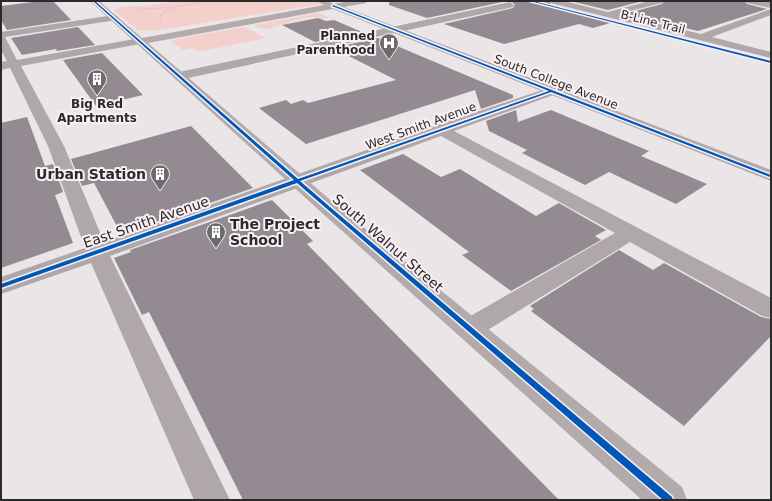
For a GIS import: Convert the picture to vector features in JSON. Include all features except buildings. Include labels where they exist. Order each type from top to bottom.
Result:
[{"type":"main road","name":"South Walnut Street","points":[[94,1],[469,329],[670,500]]},
{"type":"main road","name":"South College Avenue","points":[[320,1],[771,176]]},
{"type":"main road","points":[[140,40],[363,1]]},
{"type":"street","points":[[554,1],[771,55]]},
{"type":"street","points":[[608,14],[659,1]]},
{"type":"street","points":[[750,1],[771,5]]},
{"type":"street","points":[[180,76],[396,31],[510,5]]},
{"type":"street","points":[[701,38],[771,12]]},
{"type":"street","points":[[1,35],[114,18]]},
{"type":"street","points":[[1,39],[7,65],[56,146],[98,252],[212,500]]},
{"type":"street","points":[[7,65],[140,40]]},
{"type":"street","name":"West Smith Avenue","points":[[299,181],[551,91]]},
{"type":"street","points":[[440,130],[771,309]]},
{"type":"street","name":"East Smith Avenue","points":[[1,286],[299,181]]},
{"type":"street","points":[[469,329],[630,232]]},
{"type":"path","points":[[129,10],[175,7],[206,1]]},
{"type":"path","points":[[161,25],[161,14],[175,7]]},
{"type":"shaded area","points":[[179,1],[315,1],[322,4],[153,31],[138,30],[113,10],[120,7],[135,7]]},
{"type":"shaded area","points":[[318,13],[330,18],[304,18],[272,27],[274,29],[261,28],[254,25]]},
{"type":"shaded area","points":[[244,27],[266,38],[198,52],[193,48],[183,50],[172,42],[172,40]]},
{"type":"cycle path","points":[[94,1],[328,208],[669,500]]},
{"type":"cycle path","name":"B-Line Trail","points":[[531,1],[771,62]]},
{"type":"cycle path","points":[[333,6],[771,176]]},
{"type":"cycle path","points":[[1,286],[551,91]]},
{"type":"place","name":"Planned Parenthood","points":[[389,60]]},
{"type":"place","name":"Big Red Apartments","points":[[97,96]]},
{"type":"place","name":"Urban Station","points":[[160,191]]},
{"type":"place","name":"The Project School","points":[[216,249]]}]
